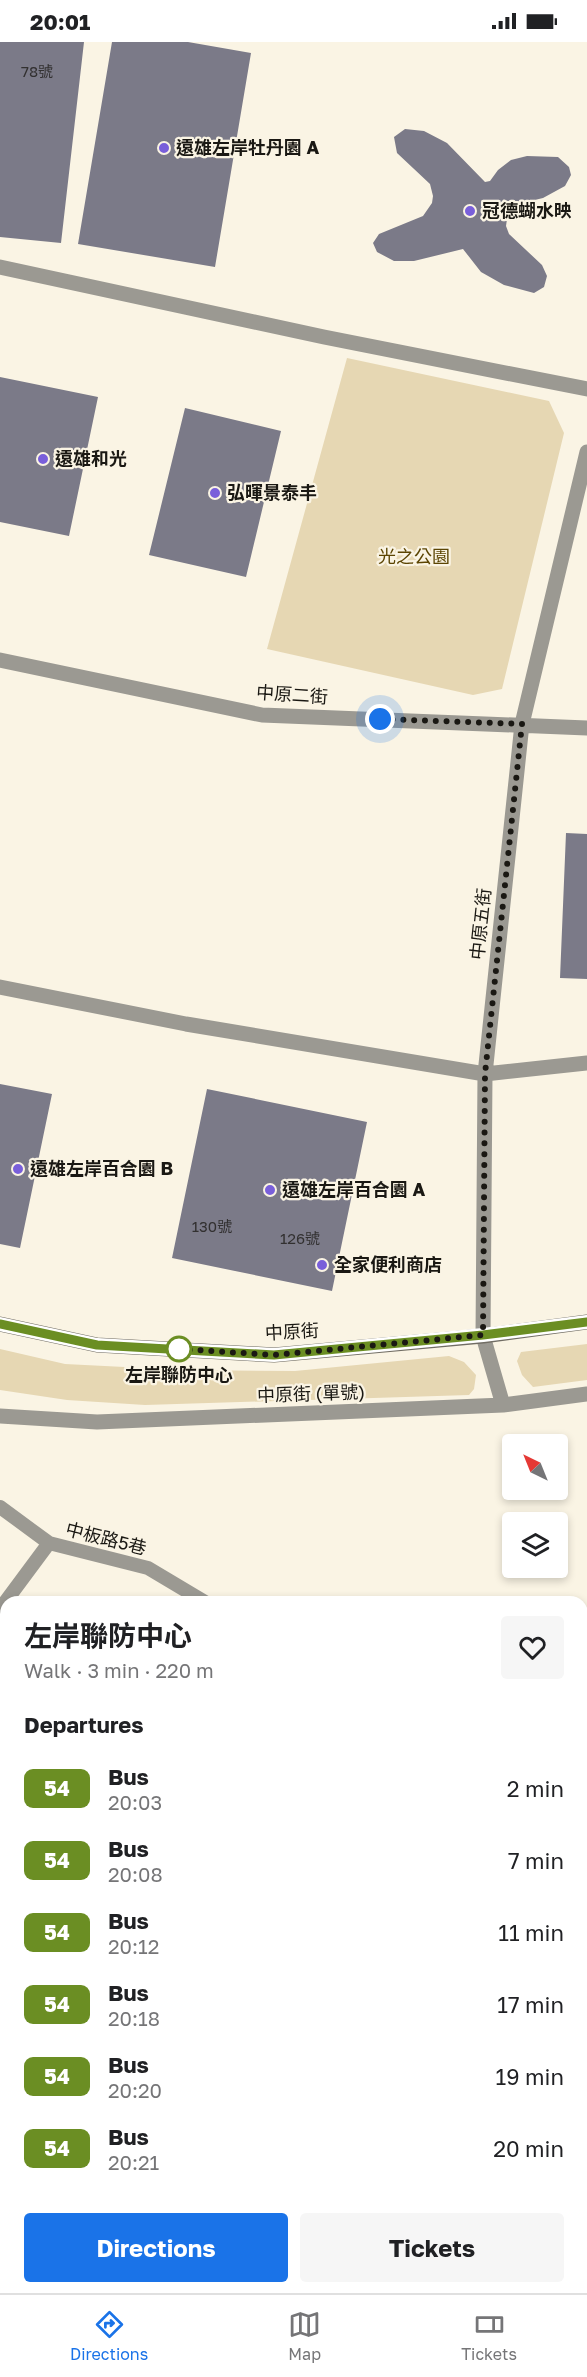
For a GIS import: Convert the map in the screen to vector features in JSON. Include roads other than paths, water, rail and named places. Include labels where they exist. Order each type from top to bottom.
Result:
[{"type":"street","points":[[0,267],[324,338],[587,389]]},
{"type":"street","name":"中原五街","points":[[503,1406],[483,1335],[485,1074],[522,724],[587,452]]},
{"type":"street","name":"中原二街","points":[[0,660],[262,715],[587,728]]},
{"type":"street","points":[[0,987],[186,1024],[485,1074],[587,1063]]},
{"type":"street","name":"中原街","points":[[0,1324],[97,1345],[274,1355],[483,1335],[587,1322]]},
{"type":"street","name":"中原街 (單號)","points":[[0,1416],[97,1422],[503,1406],[587,1394]]},
{"type":"lane","name":"中板路5巷","points":[[0,1506],[49,1543],[148,1568],[195,1596]]},
{"type":"lane","points":[[10,1596],[49,1543]]},
{"type":"place","name":"遠雄左岸牡丹園 A","points":[[164,148]]},
{"type":"place","name":"冠德蝴水映","points":[[470,211]]},
{"type":"place","name":"遠雄和光","points":[[43,459]]},
{"type":"place","name":"弘暉景泰丰","points":[[215,493]]},
{"type":"place","name":"遠雄左岸百合園 B","points":[[18,1169]]},
{"type":"place","name":"遠雄左岸百合園 A","points":[[270,1190]]},
{"type":"place","name":"全家便利商店","points":[[322,1265]]},
{"type":"place","name":"左岸聯防中心","points":[[179,1349]]},
{"type":"park label","name":"光之公園","points":[[414,557]]}]
